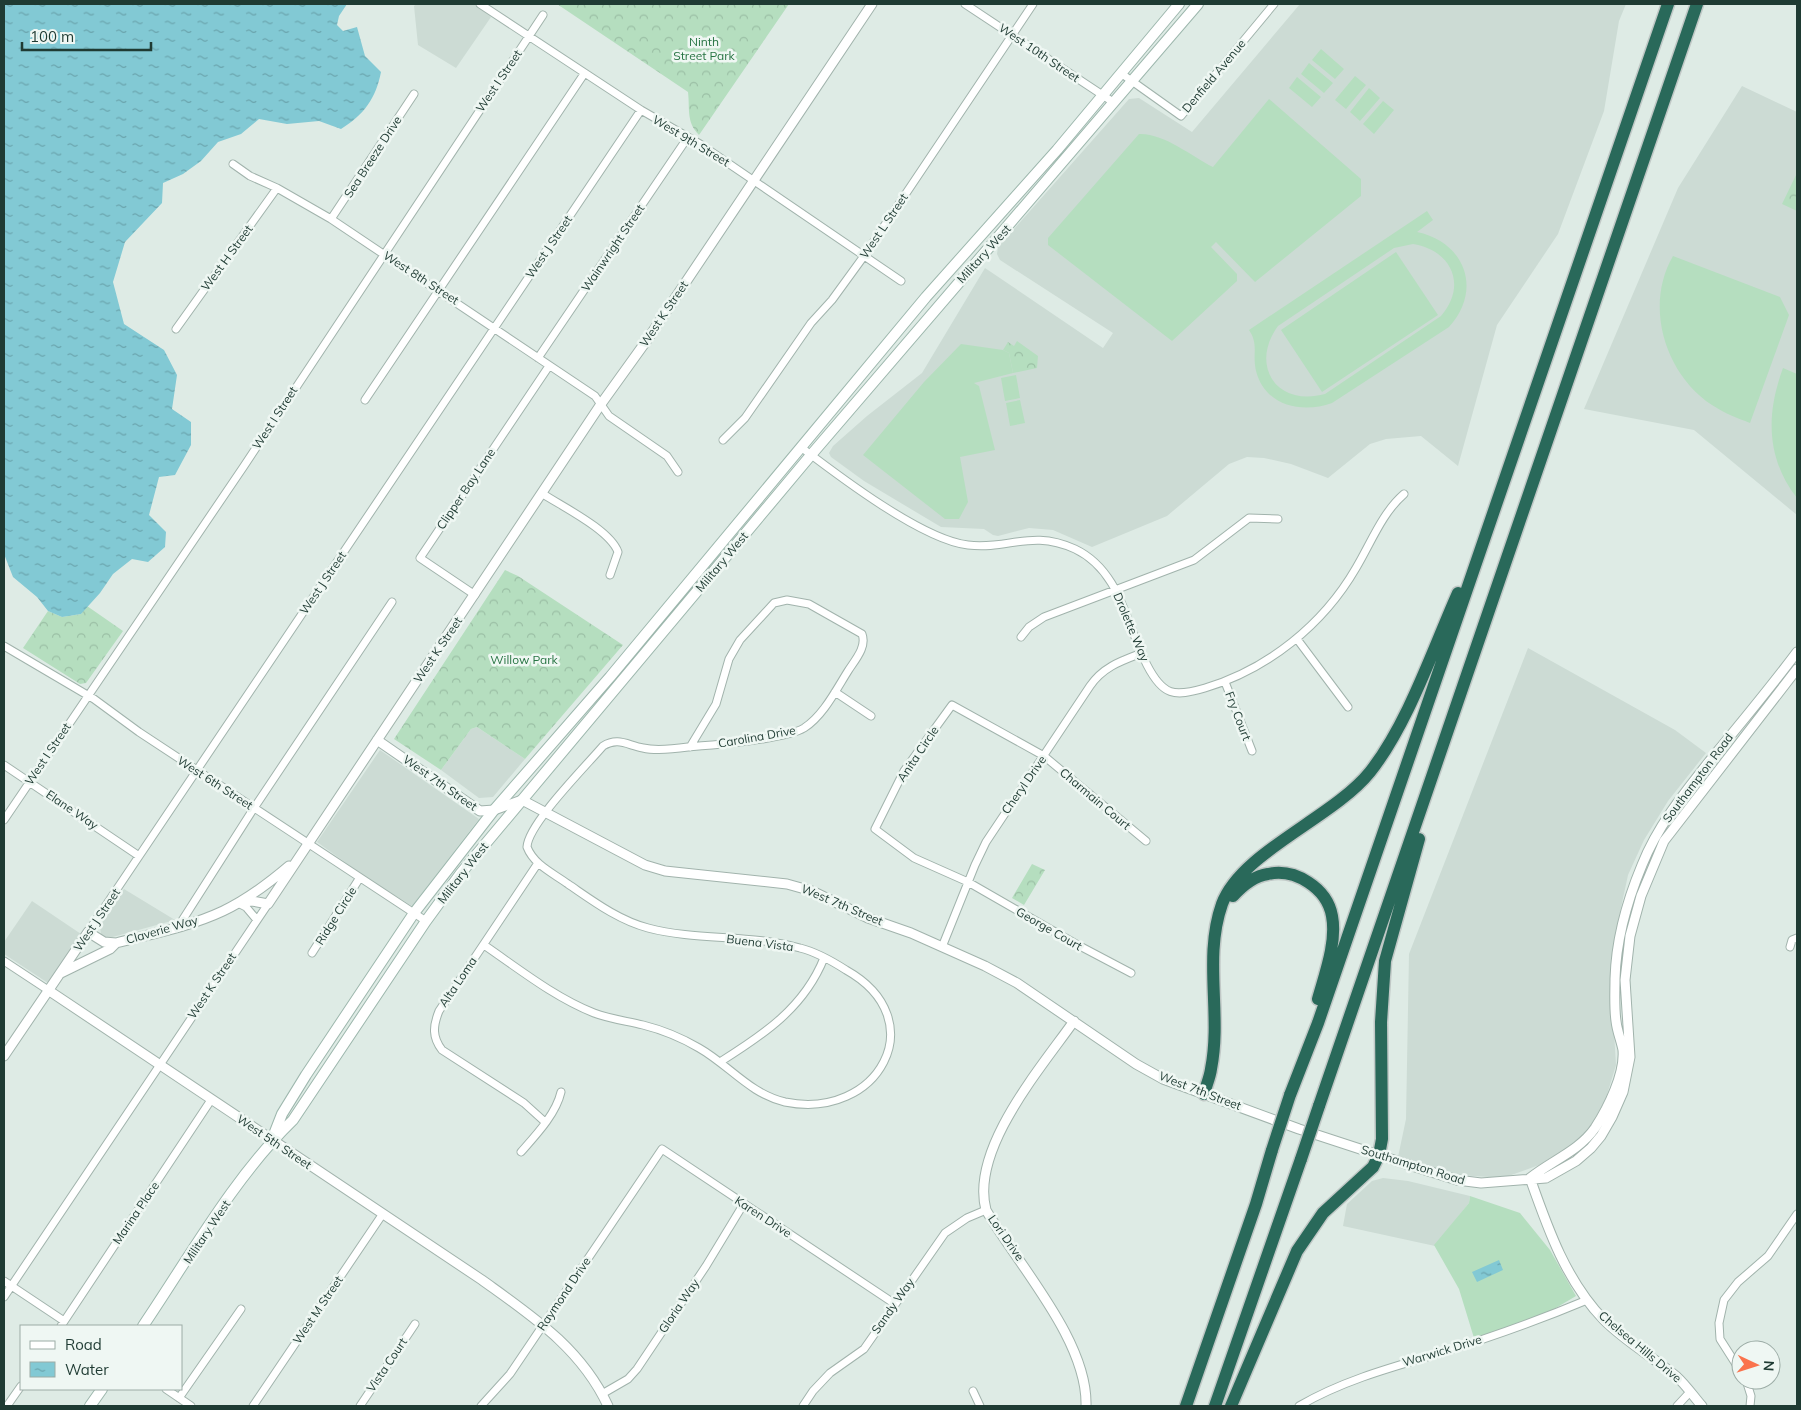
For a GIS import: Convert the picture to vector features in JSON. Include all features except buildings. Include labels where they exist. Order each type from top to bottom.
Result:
[{"type":"highway","points":[[1186,1406],[1256,1204],[1290,1096],[1310,1039],[1318,1023],[1668,4]]},
{"type":"highway","points":[[1215,1406],[1698,4]]},
{"type":"highway","points":[[1204,1094],[1212,1060],[1212,956],[1222,904],[1232,886],[1257,860],[1332,807],[1370,772],[1394,734],[1484,538]]},
{"type":"highway","points":[[1231,1406],[1297,1251],[1323,1214],[1373,1167],[1380,1155],[1382,1139],[1381,1022],[1385,961],[1426,814],[1438,757]]},
{"type":"highway","points":[[1220,915],[1244,885],[1268,874],[1282,873],[1298,877],[1318,890],[1327,901],[1332,914],[1334,930],[1311,1022],[1310,1039]]},
{"type":"main road","name":"Military West","points":[[144,1325],[226,1203],[272,1140],[294,1120],[426,921],[461,873],[807,451],[926,297],[1103,96],[1180,4]]},
{"type":"main road","name":"Military West","points":[[272,1140],[282,1114],[306,1075],[414,913],[494,810],[807,451],[990,248],[1198,4]]},
{"type":"main road","points":[[90,1406],[101,1390]]},
{"type":"street","name":"West 9th Street","points":[[480,4],[584,74],[688,137],[901,281]]},
{"type":"street","name":"West K Street","points":[[4,1297],[268,904],[296,859],[543,494],[601,404],[754,181],[872,4]]},
{"type":"street","name":"West 10th Street","points":[[965,4],[1113,102]]},
{"type":"street","name":"West L Street","points":[[723,440],[745,418],[811,323],[832,300],[864,256],[1033,4]]},
{"type":"street","name":"Denfield Avenue","points":[[1122,74],[1181,116],[1274,4]]},
{"type":"street","name":"West I Street","points":[[4,820],[543,15]]},
{"type":"street","points":[[364,400],[584,74]]},
{"type":"street","name":"Sea Breeze Drive","points":[[331,219],[414,94]]},
{"type":"street","name":"West J Street","points":[[4,1056],[641,110]]},
{"type":"street","name":"Wainwright Street","points":[[538,358],[688,137]]},
{"type":"street","name":"West 8th Street","points":[[233,164],[250,176],[278,188],[331,219],[595,396],[609,416],[667,456],[678,472]]},
{"type":"street","name":"West H Street","points":[[176,329],[278,188]]},
{"type":"street","name":"Clipper Bay Lane","points":[[475,595],[420,558],[549,366]]},
{"type":"street","name":"Drolette Way","points":[[807,451],[858,489],[944,539],[974,546],[1036,539],[1066,545],[1093,560],[1103,570],[1115,589],[1142,653],[1161,686],[1169,693],[1188,693],[1225,682],[1263,664],[1297,639],[1339,592],[1355,570],[1392,504],[1404,494]]},
{"type":"street","points":[[543,494],[604,534],[615,544],[618,552],[610,575]]},
{"type":"street","points":[[1021,637],[1029,627],[1044,617],[1194,560],[1249,518],[1278,519]]},
{"type":"street","name":"Carolina Drive","points":[[546,812],[603,746],[612,741],[620,741],[644,749],[690,747],[791,733],[804,728],[815,718],[835,692],[862,649],[864,639],[862,634],[810,604],[787,600],[774,603],[740,640],[729,659],[716,704],[690,747]]},
{"type":"street","points":[[178,927],[254,808],[392,602]]},
{"type":"street","points":[[1297,639],[1348,707]]},
{"type":"street","name":"West 6th Street","points":[[4,646],[87,696],[359,879],[426,921]]},
{"type":"street","name":"Southampton Road","points":[[1530,1178],[1542,1168],[1565,1156],[1583,1141],[1595,1128],[1616,1088],[1620,1075],[1623,1051],[1615,1019],[1615,980],[1620,934],[1631,893],[1655,836],[1682,796],[1797,652]]},
{"type":"street","name":"Cheryl Drive","points":[[942,947],[986,842],[1101,671],[1112,664],[1142,653]]},
{"type":"street","name":"Southampton Road","points":[[1299,1129],[1457,1180],[1489,1183],[1546,1178],[1576,1161],[1601,1136],[1623,1092],[1630,1057],[1625,980],[1630,936],[1641,896],[1652,867],[1664,841],[1797,669]]},
{"type":"street","name":"Fry Court","points":[[1225,682],[1252,751]]},
{"type":"street","points":[[835,692],[870,716]]},
{"type":"street","name":"Anita Circle","points":[[968,882],[914,858],[875,829],[904,771],[952,705],[1044,756]]},
{"type":"street","name":"West 7th Street","points":[[377,740],[480,811],[494,810],[522,800],[645,865],[665,871],[787,884],[812,891],[868,918],[911,933],[985,966],[1017,983],[1142,1068],[1162,1078],[1299,1129]]},
{"type":"street","name":"Charmain Court","points":[[1044,756],[1146,841]]},
{"type":"street","name":"Elane Way","points":[[4,765],[139,856]]},
{"type":"street","name":"Buena Vista","points":[[484,945],[579,1007],[611,1019],[659,1030],[700,1049],[720,1062],[756,1091],[784,1102],[811,1104],[835,1101],[858,1092],[869,1083],[882,1067],[890,1033],[885,1005],[869,984],[824,958],[788,946],[657,930],[638,925],[602,907],[538,863],[528,851],[527,842],[546,812]]},
{"type":"street","name":"Claverie Way","points":[[61,973],[110,949],[116,943],[178,927],[221,912],[238,903],[296,859]]},
{"type":"street","name":"Alta Loma","points":[[538,863],[439,1011],[434,1024],[434,1037],[442,1050],[524,1103],[545,1122]]},
{"type":"street","name":"Ridge Circle","points":[[312,953],[359,879]]},
{"type":"street","name":"George Court","points":[[968,882],[1131,973]]},
{"type":"street","name":"Claverie Way","points":[[238,903],[252,901],[268,904]]},
{"type":"street","points":[[238,903],[246,907],[257,920]]},
{"type":"street","points":[[88,932],[104,942],[116,943]]},
{"type":"street","points":[[1790,947],[1792,940],[1797,938]]},
{"type":"street","points":[[720,1062],[760,1037],[788,1013],[811,982],[824,958]]},
{"type":"street","name":"West 5th Street","points":[[4,961],[482,1280],[544,1324],[585,1369],[608,1406]]},
{"type":"street","name":"Lori Drive","points":[[1074,1021],[1023,1094],[993,1145],[984,1177],[983,1197],[986,1210],[1029,1272],[1053,1311],[1083,1377],[1086,1406]]},
{"type":"street","points":[[522,1152],[545,1122],[560,1098],[561,1092]]},
{"type":"street","name":"Marina Place","points":[[62,1324],[211,1100]]},
{"type":"street","name":"Karen Drive","points":[[642,1178],[662,1149],[743,1205],[895,1304]]},
{"type":"street","name":"Raymond Drive","points":[[481,1406],[510,1374],[642,1178]]},
{"type":"street","name":"Chelsea Hills Drive","points":[[1530,1178],[1560,1256],[1587,1300],[1608,1323],[1633,1345],[1678,1378],[1702,1406]]},
{"type":"street","name":"Gloria Way","points":[[602,1394],[619,1385],[637,1369],[706,1266],[743,1205]]},
{"type":"street","name":"Sandy Way","points":[[803,1406],[830,1373],[864,1349],[945,1233],[967,1218],[986,1210]]},
{"type":"street","points":[[1731,1356],[1720,1339],[1719,1323],[1724,1300],[1738,1282],[1768,1256],[1797,1214]]},
{"type":"street","name":"West M Street","points":[[253,1406],[382,1215]]},
{"type":"street","points":[[4,1281],[62,1324]]},
{"type":"street","name":"Warwick Drive","points":[[1299,1406],[1324,1392],[1367,1375],[1524,1326],[1587,1300]]},
{"type":"street","points":[[178,1398],[241,1309]]},
{"type":"street","name":"Vista Court","points":[[360,1406],[415,1324]]},
{"type":"street","points":[[8,1406],[20,1388]]},
{"type":"street","points":[[167,1390],[191,1406]]},
{"type":"street","points":[[1749,1390],[1751,1396],[1750,1406]]},
{"type":"street","points":[[973,1391],[980,1406]]},
{"type":"street","points":[[1677,1406],[1690,1392]]},
{"type":"shaded area","points":[[416,4],[474,4],[491,17],[456,68],[418,45],[414,6]]},
{"type":"shaded area","points":[[1300,4],[1626,4],[1619,21],[1604,111],[1558,234],[1497,325],[1458,466],[1421,436],[1386,439],[1370,444],[1328,478],[1291,464],[1264,458],[1247,457],[1229,464],[1167,516],[1092,547],[1053,530],[1029,528],[998,536],[984,529],[941,527],[864,481],[831,457],[829,453],[833,446],[867,416],[922,373],[985,268],[1103,348],[1113,333],[1000,260],[997,254],[998,247],[1129,99],[1139,98],[1192,132]]},
{"type":"shaded area","points":[[1742,86],[1797,112],[1797,515],[1694,430],[1584,409],[1678,188]]},
{"type":"shaded area","points":[[1528,648],[1675,730],[1706,753],[1668,801],[1644,840],[1628,875],[1616,931],[1611,979],[1616,1065],[1606,1098],[1594,1121],[1575,1143],[1539,1165],[1503,1178],[1459,1175],[1398,1157],[1406,1119],[1409,954]]},
{"type":"shaded area","points":[[477,727],[525,759],[493,797],[479,798],[441,770],[471,729]]},
{"type":"shaded area","points":[[380,750],[479,819],[412,906],[364,876],[317,842]]},
{"type":"shaded area","points":[[124,889],[175,920],[109,938],[101,935],[100,926]]},
{"type":"shaded area","points":[[32,901],[81,934],[48,983],[4,954],[4,942]]},
{"type":"shaded area","points":[[1383,1178],[1408,1181],[1470,1196],[1469,1203],[1435,1246],[1343,1226],[1347,1204],[1372,1181]]},
{"type":"green space","name":"Ninth Street Park","points":[[557,4],[789,4],[699,135],[690,120],[688,92]]},
{"type":"green space","points":[[1321,49],[1344,69],[1335,79],[1312,60]]},
{"type":"green space","points":[[1309,63],[1333,83],[1324,93],[1301,74]]},
{"type":"green space","points":[[1355,76],[1366,85],[1346,109],[1335,100]]},
{"type":"green space","points":[[1297,77],[1321,97],[1312,107],[1289,88]]},
{"type":"green space","points":[[1369,88],[1380,98],[1360,121],[1350,112]]},
{"type":"green space","points":[[1269,99],[1361,179],[1361,196],[1255,282],[1216,242],[1211,247],[1237,274],[1237,281],[1172,341],[1048,245],[1048,238],[1139,134],[1158,137],[1168,141],[1213,167]]},
{"type":"green space","points":[[1383,101],[1394,110],[1374,134],[1363,124]]},
{"type":"green space","points":[[1797,173],[1797,211],[1782,204]]},
{"type":"green space","points":[[1427,211],[1433,220],[1417,232],[1434,237],[1447,246],[1457,257],[1464,269],[1466,283],[1465,298],[1459,313],[1449,327],[1332,403],[1309,408],[1297,407],[1276,399],[1267,392],[1256,371],[1255,345],[1249,330]],"holes":[[[1413,244],[1437,253],[1446,261],[1454,281],[1453,293],[1449,304],[1441,316],[1325,394],[1308,396],[1293,394],[1281,389],[1267,369],[1266,355],[1270,341],[1278,326],[1394,248]]]},
{"type":"green space","points":[[1396,252],[1438,315],[1322,392],[1281,330]]},
{"type":"green space","points":[[1673,256],[1780,297],[1789,315],[1750,423],[1717,408],[1696,392],[1682,376],[1671,357],[1664,338],[1660,317],[1660,296],[1664,275]]},
{"type":"green space","points":[[1017,341],[1038,356],[1037,368],[1013,373],[1009,353],[1003,350],[1008,342],[1014,346]]},
{"type":"green space","points":[[961,344],[1003,350],[1009,353],[1013,373],[974,383],[979,386],[995,450],[960,457],[968,502],[959,519],[945,519],[863,455],[924,382]]},
{"type":"green space","points":[[1783,368],[1797,374],[1797,498],[1779,467],[1772,435],[1774,402]]},
{"type":"green space","points":[[1016,375],[1020,398],[1005,401],[1001,378]]},
{"type":"green space","points":[[1020,400],[1025,423],[1010,426],[1006,403]]},
{"type":"green space","name":"Willow Park","points":[[505,570],[518,576],[623,645],[525,759],[477,727],[471,729],[441,770],[394,739]]},
{"type":"green space","points":[[87,606],[123,631],[86,683],[80,684],[23,648],[48,611],[62,617],[81,614]]},
{"type":"green space","points":[[1032,864],[1045,870],[1024,905],[1012,898]]},
{"type":"green space","points":[[1470,1196],[1520,1213],[1550,1250],[1576,1296],[1544,1315],[1474,1338],[1459,1289],[1434,1245],[1469,1203]]},
{"type":"water","points":[[4,4],[347,4],[339,16],[337,25],[343,31],[357,27],[365,56],[381,72],[376,90],[368,105],[356,118],[341,129],[319,121],[287,124],[259,119],[241,134],[218,142],[201,161],[183,174],[163,183],[162,203],[125,242],[113,282],[124,324],[164,350],[177,375],[172,409],[191,422],[191,445],[175,475],[159,477],[149,515],[166,532],[165,547],[148,562],[132,559],[113,574],[100,593],[81,614],[62,617],[48,611],[37,597],[13,577],[4,554]]},
{"type":"water","points":[[1499,1260],[1503,1270],[1477,1282],[1472,1272]]}]
